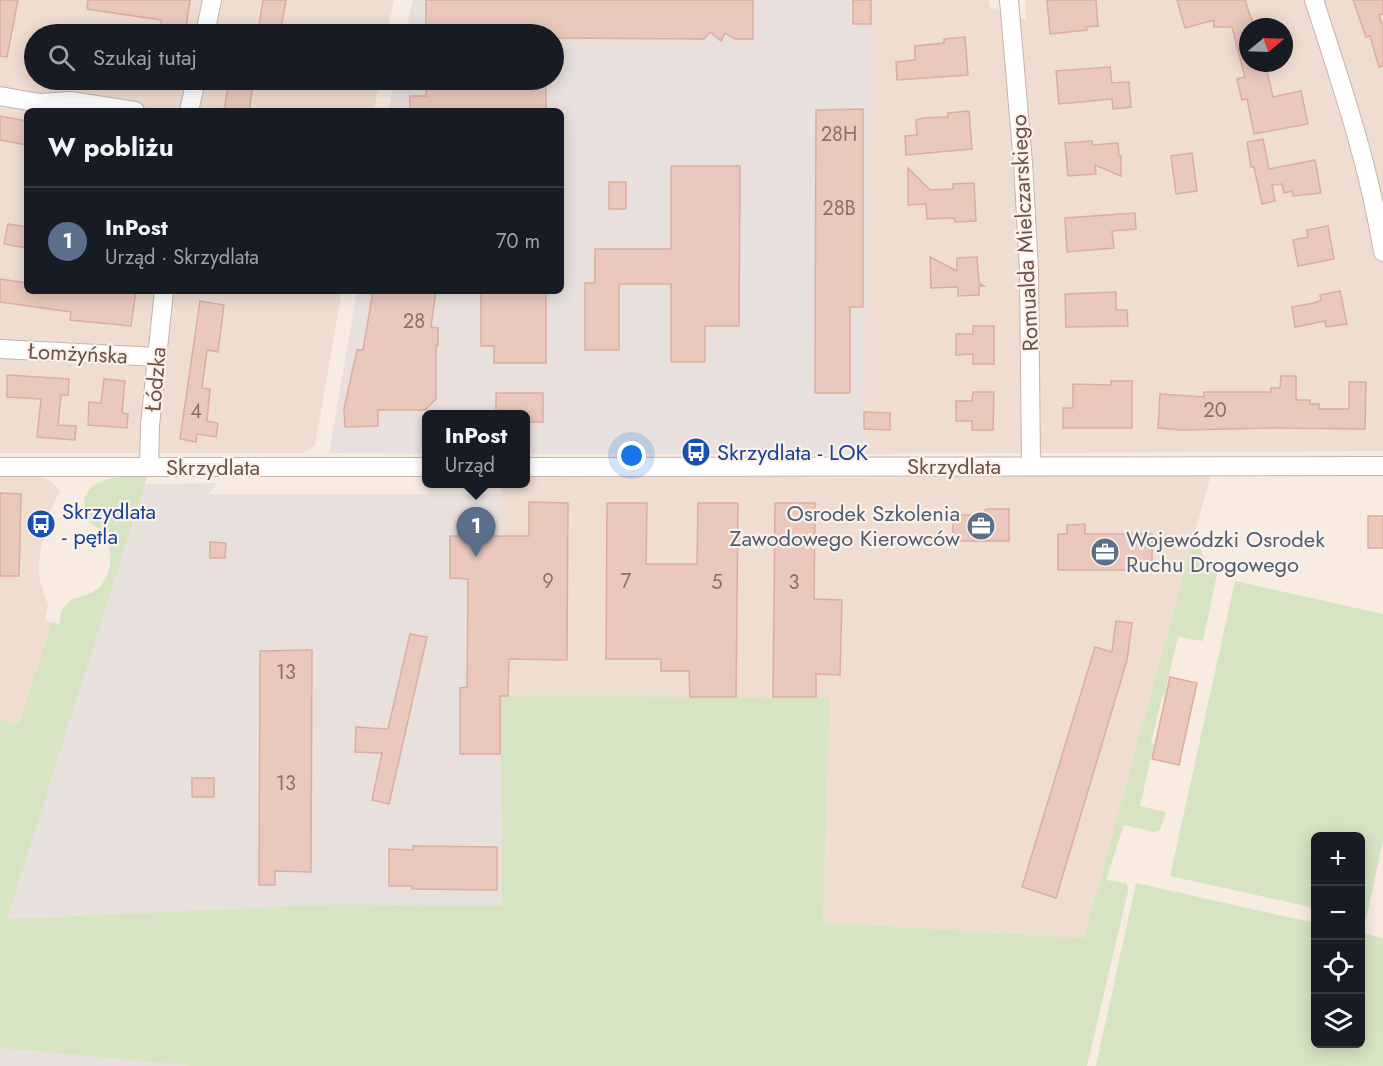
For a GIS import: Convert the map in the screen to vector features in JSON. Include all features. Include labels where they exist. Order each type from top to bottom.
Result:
[{"type":"street","points":[[207,24],[212,0]]},
{"type":"street","name":"Romualda Mielczarskiego","points":[[1009,0],[1023,163],[1029,270],[1031,466]]},
{"type":"street","points":[[1314,0],[1353,122],[1376,207],[1383,252]]},
{"type":"street","points":[[190,108],[193,90]]},
{"type":"street","points":[[0,96],[40,103],[70,101],[116,108]]},
{"type":"street","name":"Łódzka","points":[[149,467],[150,425],[164,294]]},
{"type":"street","name":"Łomżyńska","points":[[0,348],[157,357]]},
{"type":"street","name":"Skrzydlata","points":[[530,467],[1383,466]]},
{"type":"street","name":"Skrzydlata","points":[[0,467],[422,467]]},
{"type":"shaded area","points":[[0,0],[394,0],[389,24],[24,24],[24,90],[378,90],[375,108],[24,108],[24,294],[341,294],[315,445],[303,453],[0,453]]},
{"type":"shaded area","points":[[413,0],[873,0],[864,429],[866,454],[530,454],[530,410],[422,410],[422,454],[329,453],[356,294],[564,294],[564,108],[389,108],[392,90],[564,90],[564,24],[407,24]]},
{"type":"shaded area","points":[[873,0],[989,0],[990,7],[1026,20],[1025,0],[1383,0],[1383,451],[866,454],[864,429]]},
{"type":"shaded area","points":[[530,474],[845,478],[1211,474],[1084,938],[823,922],[830,697],[500,696],[502,488],[530,488]]},
{"type":"shaded area","points":[[0,476],[36,476],[53,483],[60,491],[47,517],[39,560],[39,577],[48,606],[45,620],[52,622],[18,725],[0,719]]},
{"type":"shaded area","points":[[217,483],[209,494],[502,494],[500,669],[502,906],[337,904],[6,919],[144,484]]},
{"type":"shaded area","points":[[0,1048],[191,1066],[0,1066]]},
{"type":"green space","points":[[121,477],[147,477],[7,919],[337,904],[502,906],[500,696],[830,697],[823,922],[1084,938],[1191,547],[1199,545],[1206,560],[1218,569],[1203,641],[1178,637],[1151,743],[1154,744],[1140,806],[1166,812],[1160,830],[1153,832],[1124,825],[1106,880],[1127,883],[1128,891],[1087,1066],[191,1066],[0,1048],[0,719],[18,725],[52,622],[59,624],[63,610],[70,601],[94,591],[105,580],[110,562],[109,546],[104,535],[88,518],[84,500],[87,493],[97,483]]},
{"type":"green space","points":[[1235,581],[1383,614],[1383,840],[1366,920],[1365,832],[1311,832],[1311,907],[1170,876]]},
{"type":"green space","points":[[1136,883],[1311,922],[1311,1048],[1365,1048],[1365,934],[1383,938],[1383,1066],[1096,1066]]},
{"type":"building","points":[[0,0],[18,0],[7,57],[0,56]]},
{"type":"building","points":[[88,0],[190,0],[187,24],[161,24],[161,20],[87,9]]},
{"type":"building","points":[[263,0],[286,0],[282,24],[259,24]]},
{"type":"building","points":[[426,0],[753,0],[753,39],[735,39],[725,33],[721,41],[710,32],[704,39],[564,38],[564,24],[426,24]]},
{"type":"building","points":[[853,0],[871,0],[871,24],[853,24]]},
{"type":"building","points":[[1047,0],[1096,0],[1098,26],[1086,27],[1087,30],[1050,34]]},
{"type":"building","points":[[1177,0],[1245,0],[1251,18],[1239,18],[1239,54],[1232,27],[1214,27],[1214,20],[1185,28]]},
{"type":"building","points":[[1353,0],[1383,0],[1383,14],[1379,15],[1383,28],[1383,66],[1379,67],[1370,36],[1366,37]]},
{"type":"building","points":[[965,37],[968,75],[897,80],[896,62],[915,60],[915,46],[944,43],[944,39]]},
{"type":"building","points":[[1110,67],[1112,83],[1129,82],[1131,107],[1113,109],[1112,99],[1059,104],[1056,71]]},
{"type":"building","points":[[1244,72],[1267,72],[1273,97],[1301,91],[1308,124],[1254,134],[1247,99],[1242,100],[1237,79],[1245,77]]},
{"type":"building","points":[[227,90],[252,90],[249,108],[224,108]]},
{"type":"building","points":[[426,90],[546,90],[546,108],[410,108],[410,96],[426,96]]},
{"type":"building","points":[[863,109],[863,307],[850,307],[850,393],[815,393],[816,110]]},
{"type":"building","points":[[969,111],[972,149],[906,155],[905,136],[917,135],[916,120],[948,117],[948,113]]},
{"type":"building","points":[[0,116],[24,120],[24,144],[0,140]]},
{"type":"building","points":[[1263,139],[1269,169],[1315,160],[1321,193],[1293,196],[1292,191],[1284,193],[1282,184],[1272,185],[1275,201],[1262,204],[1254,167],[1251,167],[1247,142]]},
{"type":"building","points":[[1092,141],[1092,145],[1118,143],[1119,156],[1121,156],[1121,176],[1095,165],[1096,174],[1068,176],[1065,143]]},
{"type":"building","points":[[1192,153],[1197,191],[1176,194],[1171,156]]},
{"type":"building","points":[[671,166],[740,166],[739,326],[705,326],[705,362],[671,362],[671,284],[619,284],[619,350],[585,350],[585,283],[595,283],[595,249],[671,249]]},
{"type":"building","points":[[908,168],[930,190],[953,189],[953,184],[974,183],[976,221],[955,222],[954,218],[927,219],[926,204],[908,205]]},
{"type":"building","points":[[609,182],[626,182],[626,209],[609,209]]},
{"type":"building","points":[[1135,213],[1136,229],[1112,231],[1114,248],[1067,252],[1065,218]]},
{"type":"building","points":[[8,224],[24,227],[24,247],[4,244]]},
{"type":"building","points":[[1328,226],[1334,259],[1298,266],[1293,240],[1308,237],[1307,230]]},
{"type":"building","points":[[930,257],[957,271],[957,258],[977,257],[979,283],[984,286],[979,286],[979,295],[958,296],[958,287],[931,288]]},
{"type":"building","points":[[0,279],[24,283],[24,294],[136,294],[131,326],[70,320],[71,312],[0,302]]},
{"type":"building","points":[[1340,291],[1347,324],[1326,327],[1325,321],[1295,327],[1292,307],[1314,303],[1321,300],[1320,295]]},
{"type":"building","points":[[1116,292],[1116,310],[1127,310],[1128,326],[1066,327],[1065,294]]},
{"type":"building","points":[[372,294],[436,294],[431,327],[438,328],[436,399],[425,410],[378,410],[378,426],[345,427],[344,409],[357,350],[363,350]]},
{"type":"building","points":[[481,294],[546,294],[546,363],[494,363],[494,346],[481,346]]},
{"type":"building","points":[[200,301],[224,305],[218,352],[207,350],[202,388],[210,389],[207,421],[218,423],[216,437],[197,434],[196,442],[180,439]]},
{"type":"building","points":[[973,326],[994,326],[994,364],[973,364],[973,354],[956,355],[956,334],[973,334]]},
{"type":"building","points":[[7,375],[69,379],[68,395],[61,395],[58,425],[76,426],[75,440],[37,437],[41,399],[7,397]]},
{"type":"building","points":[[1281,376],[1296,376],[1296,400],[1310,400],[1310,404],[1319,404],[1319,409],[1349,409],[1349,382],[1366,382],[1365,429],[1182,430],[1158,428],[1160,394],[1204,397],[1204,392],[1271,392],[1271,388],[1280,388]]},
{"type":"building","points":[[104,379],[125,381],[122,413],[128,414],[127,428],[88,425],[89,402],[101,403]]},
{"type":"building","points":[[1111,381],[1132,381],[1132,428],[1063,428],[1063,408],[1073,408],[1073,384],[1111,385]]},
{"type":"building","points":[[973,392],[994,392],[993,430],[972,430],[972,421],[956,421],[956,401],[972,401]]},
{"type":"building","points":[[496,393],[543,393],[543,422],[530,422],[530,410],[496,410]]},
{"type":"building","points":[[864,412],[890,413],[890,430],[864,429]]},
{"type":"building","points":[[0,493],[21,494],[19,576],[0,576]]},
{"type":"building","points":[[529,502],[568,503],[567,660],[509,659],[508,696],[500,696],[500,754],[460,754],[460,688],[467,687],[468,579],[450,578],[450,536],[529,536]]},
{"type":"building","points":[[607,503],[647,503],[646,564],[697,564],[698,503],[738,503],[736,697],[690,697],[689,671],[661,671],[661,659],[606,659]]},
{"type":"building","points":[[775,503],[815,503],[814,599],[842,600],[840,675],[816,674],[816,697],[773,697]]},
{"type":"building","name":"Osrodek Szkolenia Zawodowego Kierowców","points":[[986,509],[1009,509],[1009,541],[953,541],[953,515],[982,515]]},
{"type":"building","points":[[1368,516],[1383,516],[1383,548],[1368,548]]},
{"type":"building","name":"Wojewódzki Osrodek Ruchu Drogowego","points":[[1085,524],[1085,534],[1152,534],[1152,570],[1058,570],[1058,534],[1067,534],[1067,525]]},
{"type":"building","points":[[210,542],[226,543],[225,558],[210,558]]},
{"type":"building","points":[[1116,621],[1132,623],[1127,660],[1056,898],[1022,887],[1095,647],[1112,652]]},
{"type":"building","points":[[410,634],[427,637],[389,804],[372,800],[382,753],[355,752],[356,727],[388,729]]},
{"type":"building","points":[[312,650],[311,872],[275,871],[275,885],[259,885],[260,651]]},
{"type":"building","points":[[1170,677],[1197,683],[1179,765],[1152,759]]},
{"type":"building","points":[[192,778],[214,778],[214,797],[192,797]]},
{"type":"building","points":[[413,846],[497,847],[497,890],[412,889],[412,886],[389,886],[389,849],[413,850]]},
{"type":"place","name":"Skrzydlata - LOK","points":[[696,452]]},
{"type":"place","name":"Skrzydlata - pętla","points":[[41,524]]},
{"type":"place","name":"Osrodek Szkolenia Zawodowego Kierowców","points":[[981,526]]},
{"type":"place","name":"Wojewódzki Osrodek Ruchu Drogowego","points":[[1105,552]]},
{"type":"place","name":"InPost","points":[[476,557]]}]
